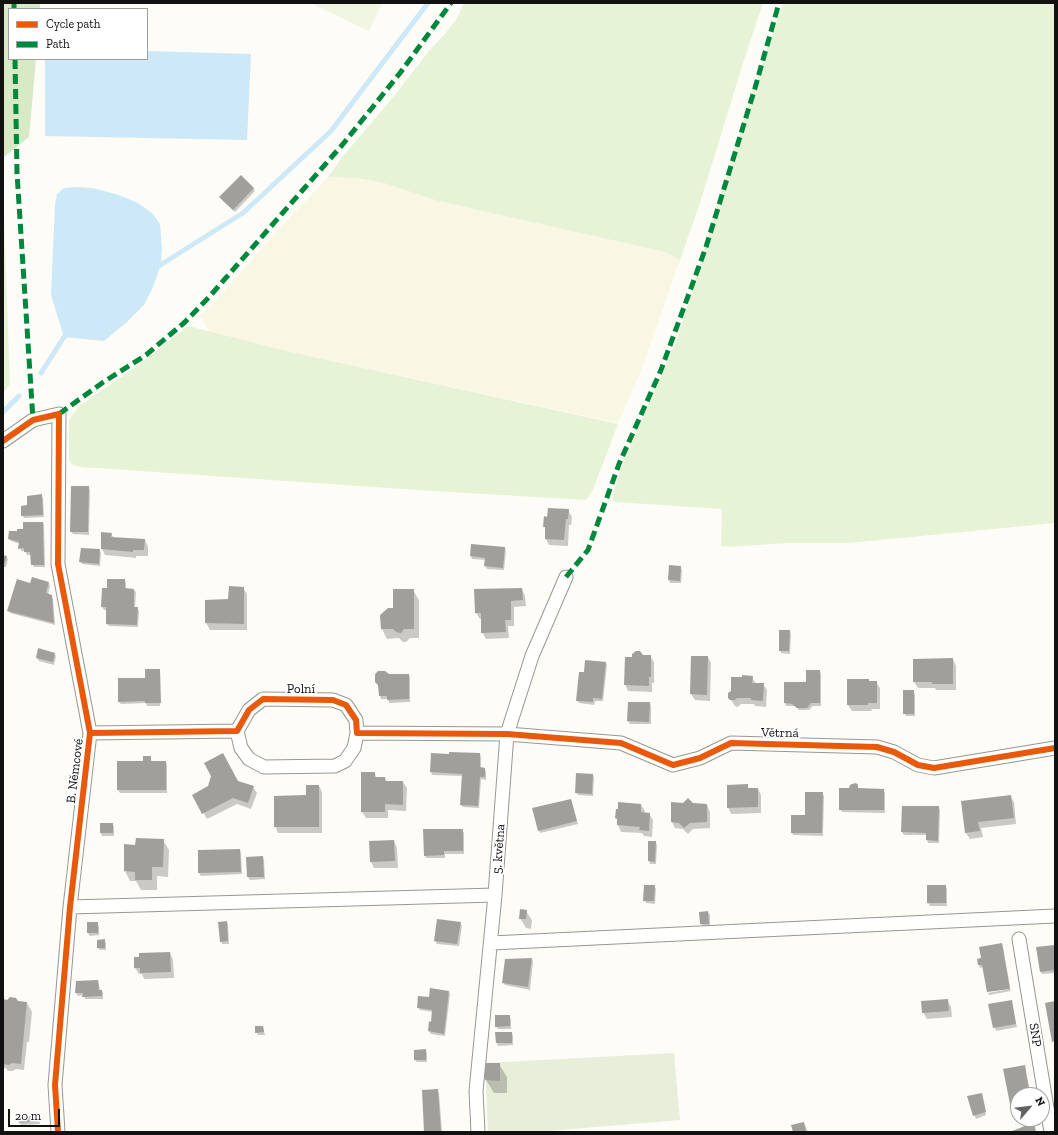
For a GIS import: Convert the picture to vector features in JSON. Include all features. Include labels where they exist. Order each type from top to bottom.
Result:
[{"type":"street","name":"B. Němcové","points":[[3,441],[32,420],[59,414],[58,564],[90,733],[70,907],[55,1086],[58,1132]]},
{"type":"street","name":"5. května","points":[[478,1132],[476,1091],[491,943],[507,734],[532,656],[566,577]]},
{"type":"street","name":"Polní","points":[[238,731],[249,710],[263,699],[333,700],[346,705],[356,720],[357,733]]},
{"type":"street","points":[[90,733],[238,731],[241,748],[249,759],[264,767],[335,766],[345,761],[354,748],[357,733],[507,734]]},
{"type":"street","name":"Větrná","points":[[507,734],[621,743],[673,765],[700,758],[731,743],[877,747],[894,752],[918,765],[934,768],[1055,748]]},
{"type":"street","points":[[70,907],[495,895]]},
{"type":"street","points":[[491,943],[1055,916]]},
{"type":"street","name":"SNP","points":[[1019,939],[1051,1132]]},
{"type":"shaded area","points":[[328,177],[356,178],[384,183],[438,201],[665,252],[680,260],[641,371],[618,423],[291,352],[210,332],[200,315],[210,307]]},
{"type":"green space","points":[[3,3],[40,3],[40,8],[8,8],[8,60],[36,60],[29,137],[3,158]]},
{"type":"green space","points":[[314,3],[382,3],[369,31],[314,5]]},
{"type":"green space","points":[[464,3],[763,3],[701,200],[680,260],[665,252],[438,201],[384,183],[356,178],[328,177],[344,155],[456,20]]},
{"type":"green space","points":[[783,3],[1055,3],[1055,523],[849,543],[787,543],[730,547],[721,546],[722,509],[615,502],[613,500],[613,494],[622,465],[678,337],[750,98]]},
{"type":"green space","points":[[3,188],[10,384],[3,393]]},
{"type":"green space","points":[[188,326],[291,352],[618,424],[593,490],[586,500],[433,491],[82,467],[73,465],[69,460],[69,420],[79,406],[137,366]]},
{"type":"green space","points":[[674,1053],[680,1120],[536,1132],[488,1132],[485,1063]]},
{"type":"water","points":[[148,51],[251,54],[247,140],[45,136],[45,60],[148,60]]},
{"type":"water","points":[[64,188],[92,188],[116,194],[138,203],[152,213],[160,224],[162,248],[161,264],[153,287],[144,305],[127,322],[104,341],[64,337],[51,295],[55,204],[57,194]]},
{"type":"building","points":[[241,175],[254,188],[233,210],[219,197]]},
{"type":"building","points":[[71,486],[89,486],[88,532],[70,532]]},
{"type":"building","points":[[42,494],[43,515],[21,516],[21,506],[27,505],[27,496]]},
{"type":"building","points":[[548,508],[569,509],[568,519],[566,519],[564,540],[545,539],[545,527],[543,527],[544,516],[547,517]]},
{"type":"building","points":[[23,522],[43,522],[44,565],[31,565],[30,552],[24,552],[24,548],[18,549],[19,542],[8,539],[9,531],[23,529]]},
{"type":"building","points":[[101,532],[112,533],[111,537],[145,539],[144,550],[133,550],[133,552],[101,549]]},
{"type":"building","points":[[471,544],[505,547],[503,568],[484,566],[485,558],[470,556]]},
{"type":"building","points":[[81,548],[100,549],[99,564],[79,562]]},
{"type":"building","points":[[3,555],[7,556],[4,565],[3,565]]},
{"type":"building","points":[[669,565],[681,566],[680,581],[668,580]]},
{"type":"building","points":[[32,577],[49,582],[46,593],[52,595],[54,623],[7,611],[17,579],[30,583]]},
{"type":"building","points":[[107,579],[125,579],[125,588],[134,589],[134,607],[138,607],[137,625],[106,624],[106,607],[101,607],[102,588],[107,588]]},
{"type":"building","points":[[229,586],[244,587],[244,624],[205,623],[205,600],[228,599]]},
{"type":"building","points":[[522,588],[523,600],[511,601],[511,620],[505,620],[506,632],[481,633],[481,613],[475,613],[474,589]]},
{"type":"building","points":[[393,589],[414,589],[414,629],[404,629],[401,633],[396,632],[393,629],[381,629],[380,615],[388,608],[393,608]]},
{"type":"building","points":[[779,630],[790,630],[789,651],[779,651]]},
{"type":"building","points":[[38,648],[55,653],[53,662],[36,658]]},
{"type":"building","points":[[636,651],[640,651],[643,655],[651,655],[651,677],[649,677],[649,686],[624,685],[625,657],[632,657],[632,654]]},
{"type":"building","points":[[691,656],[708,656],[707,695],[690,694]]},
{"type":"building","points":[[953,658],[953,684],[913,682],[913,659]]},
{"type":"building","points":[[585,660],[606,662],[602,699],[593,698],[593,702],[576,701],[579,672],[584,672]]},
{"type":"building","points":[[145,669],[160,669],[161,703],[145,703],[145,701],[118,702],[118,678],[145,678]]},
{"type":"building","points":[[806,670],[820,670],[820,703],[811,703],[807,708],[797,708],[792,704],[784,703],[784,682],[806,682]]},
{"type":"building","points":[[378,671],[385,671],[389,674],[409,674],[409,699],[387,700],[387,696],[379,696],[378,685],[375,682],[375,674]]},
{"type":"building","points":[[742,675],[753,676],[752,683],[764,683],[763,701],[751,700],[751,698],[737,698],[735,700],[730,700],[728,698],[728,693],[731,691],[731,677],[742,677]]},
{"type":"building","points":[[847,679],[869,679],[869,681],[877,681],[877,703],[868,703],[868,705],[847,705]]},
{"type":"building","points":[[903,690],[914,690],[914,714],[903,714]]},
{"type":"building","points":[[628,702],[650,702],[649,722],[627,721]]},
{"type":"building","points":[[449,752],[480,753],[480,767],[485,768],[485,777],[480,777],[478,806],[460,805],[462,774],[430,772],[431,753],[449,754]]},
{"type":"building","points":[[223,753],[238,781],[254,786],[248,803],[233,798],[202,814],[192,795],[208,786],[211,776],[204,763]]},
{"type":"building","points":[[143,756],[151,756],[151,761],[166,761],[166,790],[117,790],[117,761],[143,761]]},
{"type":"building","points":[[361,772],[375,772],[375,777],[385,777],[385,781],[403,781],[403,805],[385,804],[385,812],[361,812]]},
{"type":"building","points":[[576,773],[593,774],[592,794],[575,793]]},
{"type":"building","points":[[856,783],[858,788],[884,789],[884,810],[839,810],[839,788],[849,788],[850,785]]},
{"type":"building","points":[[748,784],[748,788],[758,788],[758,807],[727,808],[727,785]]},
{"type":"building","points":[[306,785],[319,785],[319,827],[274,827],[274,796],[306,795]]},
{"type":"building","points":[[805,792],[823,792],[822,833],[791,833],[791,815],[805,815]]},
{"type":"building","points":[[1011,795],[1014,818],[978,822],[980,831],[965,833],[961,801]]},
{"type":"building","points":[[688,798],[693,803],[707,804],[707,822],[690,823],[684,828],[679,823],[671,822],[671,802],[683,803]]},
{"type":"building","points":[[571,799],[577,821],[538,831],[532,808]]},
{"type":"building","points":[[618,802],[641,804],[641,812],[650,813],[649,831],[639,830],[640,827],[617,825],[617,819],[615,818],[616,809],[618,809]]},
{"type":"building","points":[[902,806],[939,806],[938,841],[926,840],[926,833],[901,832]]},
{"type":"building","points":[[100,823],[113,823],[113,833],[100,833]]},
{"type":"building","points":[[423,829],[463,829],[463,851],[444,851],[444,855],[424,856]]},
{"type":"building","points":[[136,838],[164,839],[163,867],[152,867],[152,880],[135,880],[135,872],[124,871],[124,844],[135,845]]},
{"type":"building","points":[[394,840],[395,861],[370,862],[369,841]]},
{"type":"building","points":[[648,841],[656,841],[655,862],[648,861]]},
{"type":"building","points":[[240,849],[241,872],[198,873],[198,850]]},
{"type":"building","points":[[263,856],[264,877],[247,877],[246,857]]},
{"type":"building","points":[[644,885],[655,885],[654,901],[643,901]]},
{"type":"building","points":[[927,885],[946,885],[946,903],[927,903]]},
{"type":"building","points":[[520,909],[527,910],[526,919],[519,919]]},
{"type":"building","points":[[708,911],[709,924],[700,924],[699,912]]},
{"type":"building","points":[[437,919],[461,922],[457,944],[434,941]]},
{"type":"building","points":[[227,921],[228,941],[220,942],[218,922]]},
{"type":"building","points":[[87,922],[98,922],[98,933],[87,933]]},
{"type":"building","points":[[105,939],[105,948],[97,948],[97,940]]},
{"type":"building","points":[[1002,943],[1010,989],[987,992],[982,965],[978,965],[977,959],[981,958],[979,947]]},
{"type":"building","points":[[1055,945],[1055,970],[1040,972],[1036,947]]},
{"type":"building","points":[[170,952],[171,972],[140,973],[140,968],[134,968],[134,957],[139,957],[139,953]]},
{"type":"building","points":[[532,958],[528,987],[502,983],[505,959]]},
{"type":"building","points":[[98,980],[99,990],[102,990],[102,996],[82,997],[83,993],[75,993],[76,981]]},
{"type":"building","points":[[430,988],[449,991],[444,1034],[428,1031],[429,1021],[431,1022],[432,1010],[417,1008],[418,996],[429,997]]},
{"type":"building","points":[[10,997],[16,998],[18,1001],[27,1002],[21,1064],[12,1063],[9,1065],[3,1064],[3,999],[7,1000]]},
{"type":"building","points":[[948,999],[949,1011],[922,1013],[921,1001]]},
{"type":"building","points":[[1012,1000],[1016,1024],[993,1028],[988,1004]]},
{"type":"building","points":[[1055,1001],[1055,1041],[1052,1042],[1045,1003]]},
{"type":"building","points":[[495,1015],[510,1015],[510,1026],[495,1027]]},
{"type":"building","points":[[255,1026],[263,1026],[264,1032],[255,1033]]},
{"type":"building","points":[[495,1032],[512,1032],[512,1043],[496,1043]]},
{"type":"building","points":[[426,1049],[426,1060],[414,1060],[414,1050]]},
{"type":"building","points":[[485,1063],[500,1063],[500,1081],[485,1080]]},
{"type":"building","points":[[1025,1065],[1029,1087],[1010,1087],[1010,1104],[1003,1069]]},
{"type":"building","points":[[438,1089],[441,1132],[424,1132],[422,1090]]},
{"type":"building","points":[[982,1093],[986,1112],[973,1116],[967,1096]]},
{"type":"building","points":[[38,1115],[39,1121],[19,1123],[18,1118]]},
{"type":"building","points":[[804,1122],[806,1132],[793,1132],[791,1125]]},
{"type":"building","points":[[1035,1127],[1036,1132],[1009,1132],[1020,1128]]},
{"type":"waterway","points":[[157,267],[243,213],[331,131],[428,3]]},
{"type":"waterway","points":[[41,373],[64,337],[69,334]]},
{"type":"waterway","points":[[3,412],[19,396]]},
{"type":"marked path","points":[[14,3],[14,8]]},
{"type":"marked path","points":[[59,414],[102,383],[146,355],[185,322],[210,296],[343,144],[400,73],[451,3]]},
{"type":"marked path","points":[[566,577],[588,550],[619,464],[661,370],[706,247],[755,88],[779,3]]},
{"type":"marked path","points":[[15,60],[17,173],[33,420]]},
{"type":"cycle path","points":[[3,441],[33,420],[59,414],[58,564],[90,733],[70,907],[55,1085],[58,1132]]},
{"type":"cycle path","points":[[90,733],[237,731],[249,710],[263,699],[333,700],[346,705],[356,720],[357,733],[507,734],[621,743],[673,765],[700,758],[731,743],[877,747],[894,752],[918,765],[934,768],[1055,748]]}]
